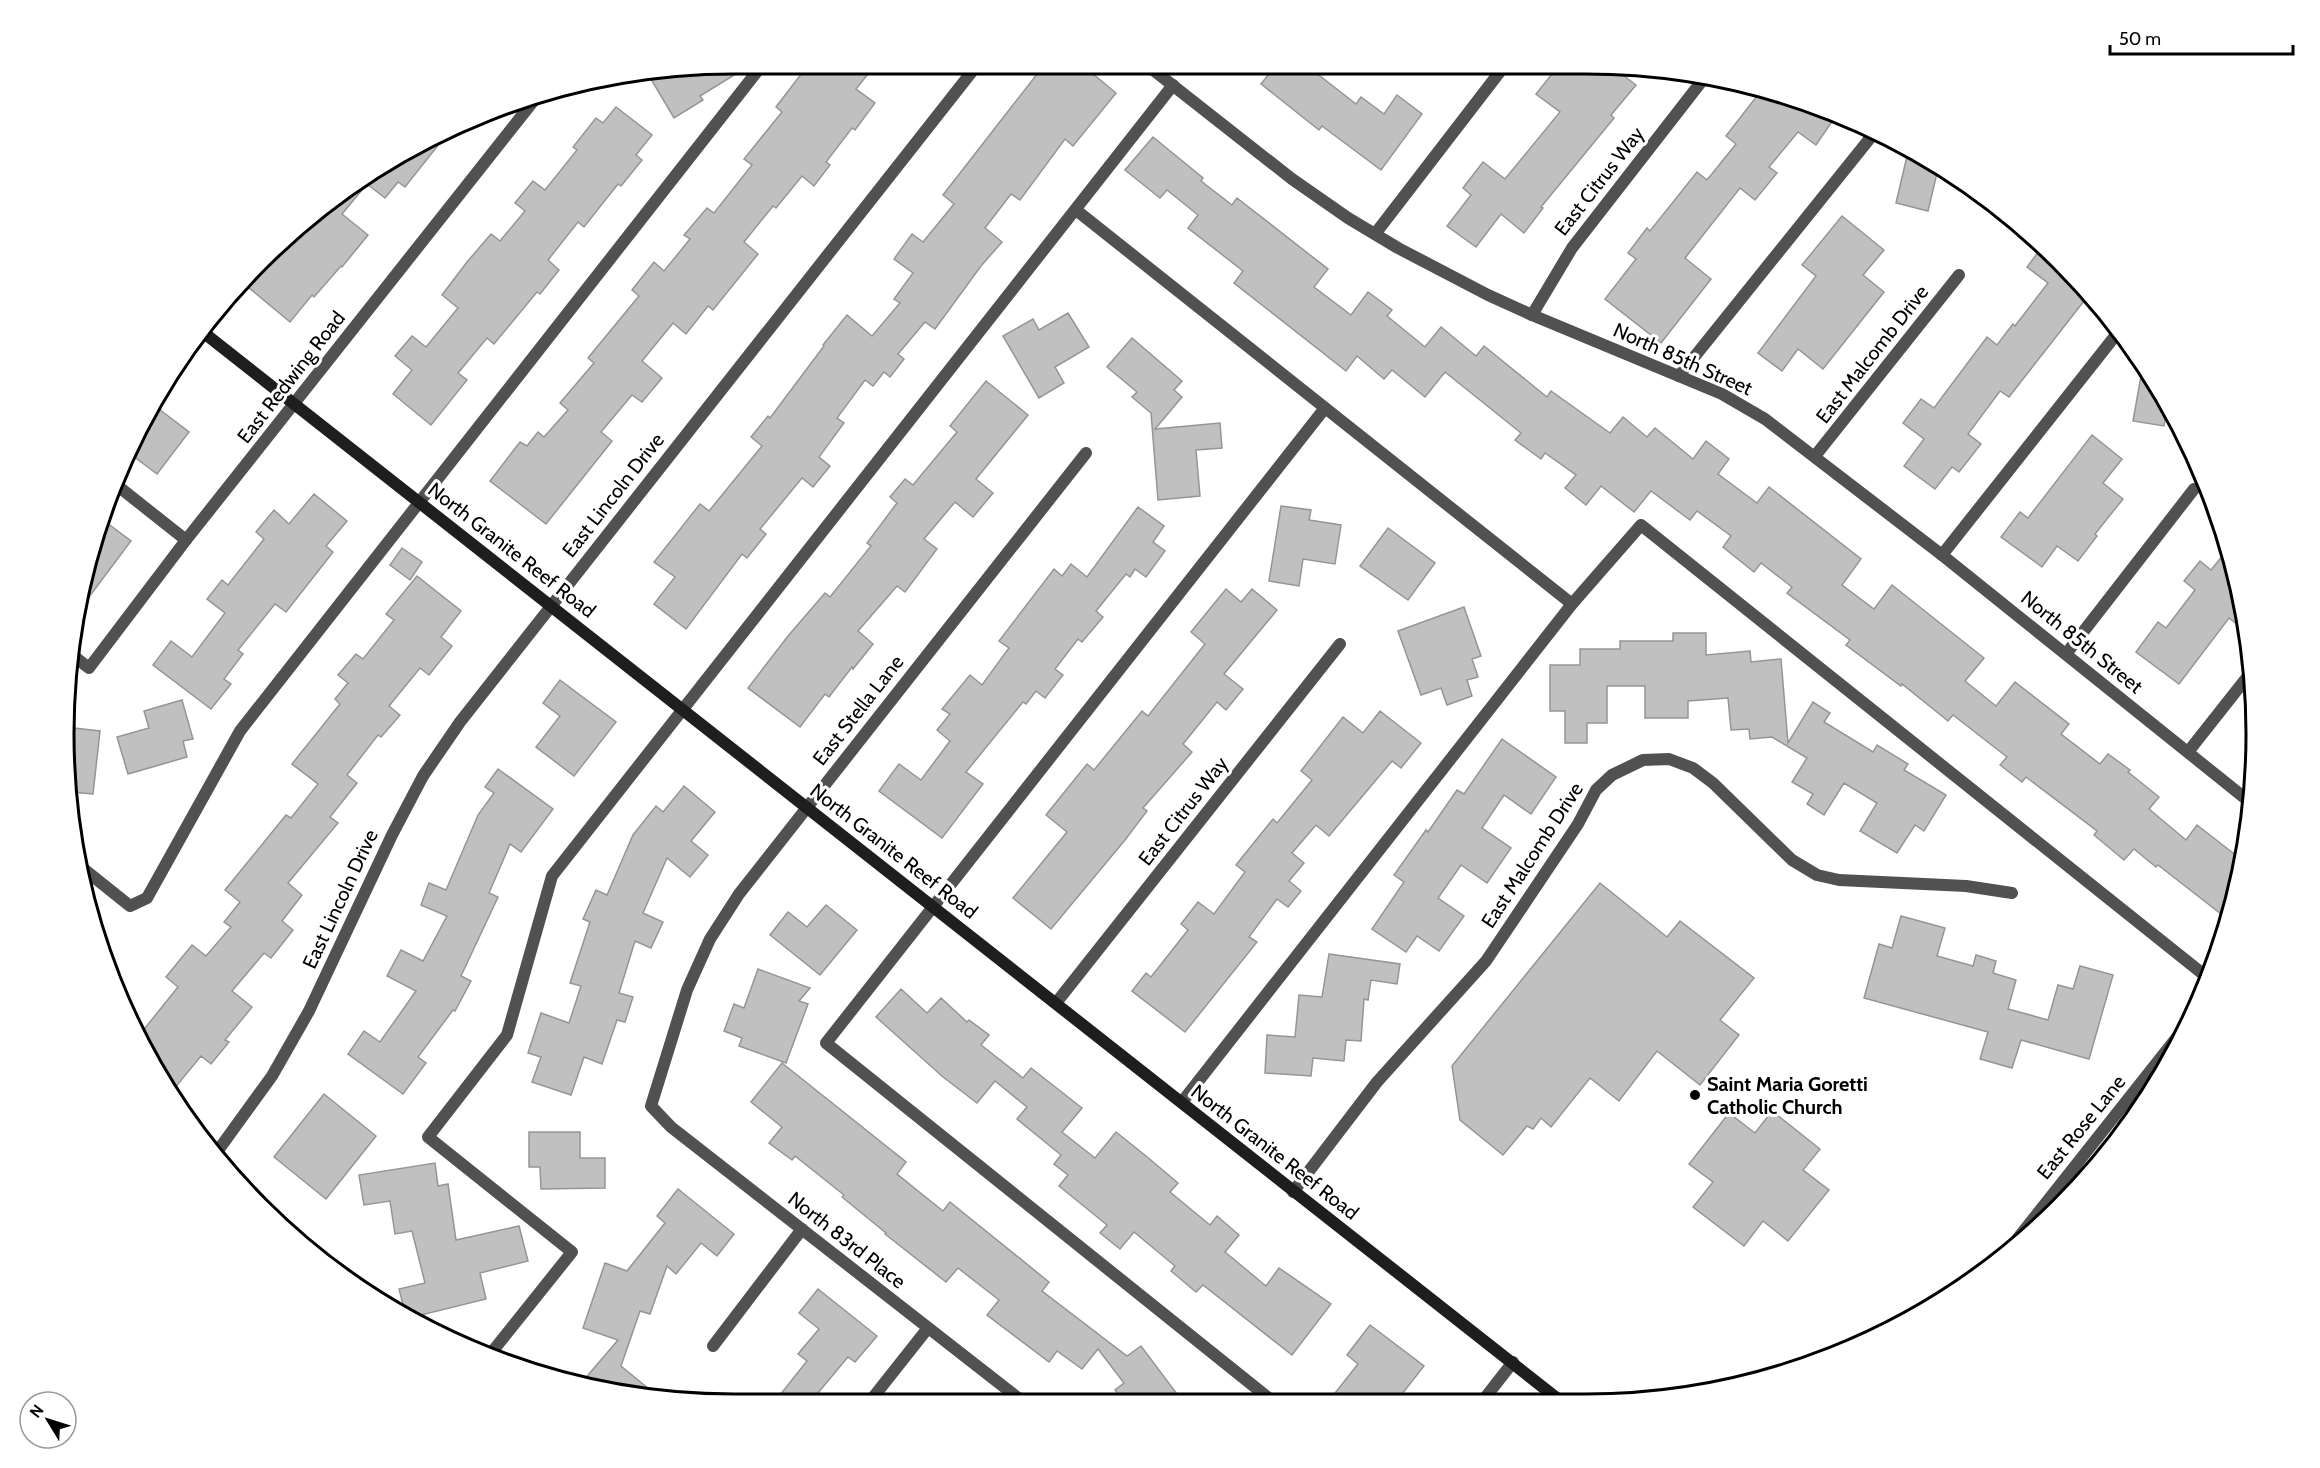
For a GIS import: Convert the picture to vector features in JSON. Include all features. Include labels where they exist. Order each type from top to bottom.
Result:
[{"type":"street","points":[[88,873],[130,906],[147,898],[240,731],[755,74]]},
{"type":"street","name":"East Lincoln Drive","points":[[220,1148],[272,1076],[309,1011],[392,835],[423,776],[460,722],[970,74]]},
{"type":"street","name":"North 85th Street","points":[[1159,74],[1292,179],[1375,234],[1488,295],[1722,394],[1765,419],[1942,555],[2243,797]]},
{"type":"street","points":[[1375,234],[1498,74]]},
{"type":"street","name":"East Citrus Way","points":[[1532,315],[1572,248],[1700,84]]},
{"type":"street","points":[[494,1349],[572,1252],[428,1137],[507,1035],[552,876],[1173,85]]},
{"type":"street","name":"East Redwing Road","points":[[78,659],[89,668],[186,540],[529,107]]},
{"type":"street","points":[[1679,376],[1870,138]]},
{"type":"street","points":[[1076,210],[1572,604]]},
{"type":"street","name":"East Malcomb Drive","points":[[1815,456],[1959,275]]},
{"type":"street","name":"North Granite Reef Road","points":[[207,336],[1552,1394]]},
{"type":"street","points":[[1942,555],[2114,337]]},
{"type":"street","points":[[1264,1394],[826,1043],[1325,408]]},
{"type":"street","name":"East Stella Lane","points":[[651,1106],[687,990],[710,939],[739,894],[1086,453]]},
{"type":"street","points":[[121,489],[186,540]]},
{"type":"street","points":[[2066,654],[2194,489]]},
{"type":"street","points":[[1182,1102],[1572,604],[1641,525],[2201,973]]},
{"type":"street","name":"East Citrus Way","points":[[1056,1003],[1340,644]]},
{"type":"street","points":[[2188,752],[2244,681]]},
{"type":"street","name":"East Malcomb Drive","points":[[1293,1192],[1377,1082],[1486,961],[1578,824],[1596,790],[1612,775],[1642,760],[1669,759],[1693,768],[1713,783],[1792,860],[1817,875],[1839,880],[1966,886],[2012,892]]},
{"type":"street","name":"East Rose Lane","points":[[2031,1222],[2162,1056]]},
{"type":"street","name":"North 83rd Place","points":[[651,1106],[671,1127],[1013,1394]]},
{"type":"street","points":[[713,1346],[802,1229]]},
{"type":"street","points":[[876,1394],[928,1328]]},
{"type":"street","points":[[1488,1394],[1513,1362]]},
{"type":"building","points":[[736,74],[700,96],[703,100],[674,118],[651,79]]},
{"type":"building","points":[[801,74],[868,74],[856,89],[875,103],[855,130],[852,128],[826,162],[830,165],[814,186],[802,176],[776,208],[773,206],[744,242],[758,254],[713,310],[708,306],[686,334],[673,323],[642,361],[662,378],[642,402],[632,395],[601,432],[612,441],[546,524],[490,481],[520,442],[527,446],[538,432],[544,437],[568,410],[560,403],[594,363],[588,358],[639,296],[632,290],[654,262],[664,271],[690,239],[684,235],[707,208],[714,213],[752,165],[744,159],[782,112],[776,107]]},
{"type":"building","points":[[1037,74],[1093,74],[1116,93],[1073,146],[1065,139],[1020,200],[1011,194],[985,228],[1002,242],[981,266],[935,329],[925,322],[898,354],[904,359],[890,377],[884,372],[873,386],[865,380],[837,418],[844,423],[819,457],[830,466],[813,487],[802,478],[760,529],[766,534],[747,558],[742,554],[686,629],[654,604],[675,577],[654,562],[700,504],[709,511],[762,446],[751,437],[768,416],[770,418],[847,315],[872,336],[900,303],[894,299],[913,273],[894,259],[912,234],[923,242],[954,204],[943,195]]},
{"type":"building","points":[[1269,74],[1317,74],[1356,104],[1361,97],[1384,114],[1397,95],[1422,114],[1381,170],[1322,126],[1319,130],[1261,84]]},
{"type":"building","points":[[1552,74],[1623,75],[1636,85],[1611,115],[1614,118],[1541,207],[1543,208],[1524,233],[1501,214],[1476,247],[1447,226],[1471,195],[1463,188],[1483,162],[1505,179],[1560,112],[1536,94]]},
{"type":"building","points":[[1757,96],[1832,121],[1816,145],[1798,132],[1769,167],[1777,173],[1755,200],[1740,188],[1685,258],[1711,279],[1661,343],[1605,299],[1636,259],[1628,253],[1647,228],[1650,231],[1697,172],[1707,180],[1736,144],[1726,136]]},
{"type":"building","points":[[616,107],[652,135],[636,155],[642,160],[621,186],[618,184],[584,227],[578,222],[548,260],[559,270],[540,294],[537,292],[494,344],[487,338],[458,373],[467,380],[431,425],[393,394],[412,370],[395,356],[412,336],[426,347],[458,308],[442,295],[467,262],[491,234],[500,241],[525,211],[515,203],[533,181],[545,190],[577,150],[573,147],[596,118],[603,123]]},
{"type":"building","points":[[1153,137],[1203,178],[1201,181],[1232,205],[1237,198],[1328,269],[1314,287],[1351,315],[1368,292],[1392,310],[1387,316],[1425,347],[1441,327],[1476,356],[1484,346],[1547,397],[1551,391],[1610,433],[1623,417],[1647,437],[1655,428],[1693,459],[1706,441],[1729,459],[1718,474],[1757,503],[1769,487],[1861,559],[1842,585],[1874,609],[1892,585],[1984,658],[1965,681],[1996,706],[2015,682],[2069,724],[2061,734],[2100,764],[2108,754],[2130,770],[2128,772],[2159,797],[2149,809],[2186,840],[2197,825],[2235,855],[2221,914],[2134,849],[2124,860],[2094,835],[2097,831],[2026,777],[2022,782],[2000,765],[2007,757],[1953,715],[1948,721],[1902,684],[1901,686],[1846,645],[1850,640],[1787,593],[1792,587],[1761,563],[1754,572],[1723,547],[1731,536],[1697,511],[1690,520],[1651,491],[1634,512],[1601,486],[1586,505],[1565,488],[1576,475],[1545,453],[1541,459],[1515,440],[1521,433],[1445,372],[1425,397],[1392,370],[1384,379],[1357,356],[1346,371],[1234,283],[1243,271],[1188,228],[1198,215],[1167,190],[1160,198],[1125,170]]},
{"type":"building","points":[[440,143],[405,187],[398,182],[385,198],[368,185]]},
{"type":"building","points":[[1907,157],[1937,175],[1928,211],[1896,203]]},
{"type":"building","points":[[365,186],[342,214],[368,235],[342,267],[314,297],[312,295],[290,322],[248,287],[299,237]]},
{"type":"building","points":[[1842,216],[1884,250],[1863,275],[1884,292],[1823,369],[1798,349],[1782,371],[1758,353],[1816,276],[1802,265]]},
{"type":"building","points":[[2038,253],[2084,301],[2009,397],[2000,391],[1968,434],[1981,444],[1959,472],[1952,467],[1935,489],[1904,466],[1924,439],[1903,423],[1921,399],[1934,408],[1987,337],[1997,345],[2013,324],[2015,326],[2048,283],[2027,267]]},
{"type":"building","points":[[1068,313],[1089,347],[1055,367],[1064,383],[1039,398],[1003,336],[1033,319],[1039,330]]},
{"type":"building","points":[[1132,338],[1182,381],[1174,390],[1182,397],[1155,429],[1220,423],[1222,448],[1196,450],[1200,496],[1158,500],[1151,413],[1132,397],[1137,392],[1107,367]]},
{"type":"building","points":[[2141,377],[2165,418],[2164,426],[2133,421]]},
{"type":"building","points":[[986,381],[1028,415],[976,479],[993,493],[973,517],[955,502],[924,539],[937,549],[905,592],[897,586],[858,631],[873,644],[829,697],[825,694],[800,727],[748,688],[825,593],[830,597],[871,546],[867,543],[897,503],[890,497],[905,479],[913,485],[957,432],[950,426]]},
{"type":"building","points":[[159,409],[189,432],[157,474],[135,457]]},
{"type":"building","points":[[2092,435],[2122,459],[2103,483],[2123,499],[2095,534],[2097,536],[2078,561],[2057,546],[2042,567],[2001,537],[2020,512],[2028,518]]},
{"type":"building","points":[[314,494],[347,521],[326,546],[333,552],[286,612],[275,604],[238,650],[243,654],[224,679],[231,684],[211,709],[153,665],[171,641],[192,657],[225,613],[207,599],[222,580],[228,585],[264,539],[256,532],[274,510],[289,524]]},
{"type":"building","points":[[1281,506],[1311,510],[1309,520],[1341,525],[1335,564],[1303,559],[1299,586],[1269,581]]},
{"type":"building","points":[[1138,507],[1164,526],[1153,542],[1165,551],[1146,577],[1135,569],[1130,577],[1126,574],[1096,611],[1103,617],[1082,642],[1078,639],[1055,669],[1063,675],[1045,698],[1036,691],[1026,704],[1023,702],[966,772],[983,784],[942,838],[879,791],[899,764],[921,780],[950,741],[937,730],[950,714],[942,709],[970,675],[982,685],[1009,648],[999,641],[1054,569],[1062,576],[1071,564],[1087,577]]},
{"type":"building","points":[[108,524],[131,541],[87,599]]},
{"type":"building","points":[[1388,528],[1435,563],[1408,600],[1360,566]]},
{"type":"building","points":[[402,548],[422,562],[410,580],[390,565]]},
{"type":"building","points":[[2222,556],[2237,624],[2229,618],[2179,684],[2136,652],[2158,622],[2166,628],[2195,590],[2184,581],[2200,561],[2211,570]]},
{"type":"building","points":[[417,576],[461,611],[441,637],[452,646],[429,675],[420,668],[389,706],[400,715],[381,737],[378,735],[347,775],[357,783],[330,817],[338,823],[288,883],[302,895],[282,921],[293,930],[271,958],[264,953],[232,991],[252,1007],[225,1040],[229,1042],[211,1064],[201,1056],[176,1086],[144,1029],[178,987],[166,977],[192,945],[206,956],[231,927],[224,922],[240,902],[225,890],[286,815],[291,818],[318,784],[292,764],[340,704],[335,699],[348,683],[338,675],[356,654],[363,659],[394,620],[386,614]]},
{"type":"building","points":[[1226,589],[1241,602],[1252,589],[1277,610],[1224,674],[1243,689],[1226,710],[1217,702],[1183,744],[1192,752],[1143,808],[1147,811],[1125,840],[1051,929],[1013,898],[1067,832],[1046,815],[1087,764],[1094,770],[1142,711],[1148,716],[1205,644],[1191,632]]},
{"type":"building","points":[[1464,607],[1481,656],[1472,659],[1478,677],[1467,680],[1472,696],[1447,705],[1441,688],[1421,695],[1398,631]]},
{"type":"building","points":[[1673,633],[1706,633],[1706,655],[1750,651],[1751,662],[1781,659],[1788,743],[1813,702],[1830,713],[1824,722],[1873,752],[1877,745],[1908,764],[1904,770],[1946,795],[1924,831],[1915,825],[1897,853],[1860,831],[1877,803],[1844,783],[1824,815],[1807,804],[1813,794],[1792,782],[1807,758],[1772,737],[1750,739],[1749,729],[1731,730],[1728,698],[1688,701],[1688,718],[1645,718],[1645,686],[1607,686],[1607,723],[1587,723],[1587,743],[1565,743],[1565,711],[1550,711],[1550,665],[1580,665],[1580,649],[1620,649],[1620,641],[1673,641]]},
{"type":"building","points":[[560,680],[616,722],[574,776],[536,747],[560,716],[543,703]]},
{"type":"building","points":[[182,700],[193,739],[183,741],[187,757],[128,774],[117,737],[149,728],[144,711]]},
{"type":"building","points":[[1380,711],[1421,743],[1401,768],[1392,761],[1329,836],[1316,825],[1292,853],[1304,863],[1289,881],[1301,891],[1288,907],[1277,899],[1249,937],[1257,942],[1185,1032],[1132,991],[1146,973],[1151,977],[1188,930],[1181,924],[1198,902],[1214,914],[1245,872],[1236,865],[1273,819],[1277,823],[1312,780],[1301,771],[1343,717],[1363,733]]},
{"type":"building","points":[[74,728],[100,731],[93,794],[76,792]]},
{"type":"building","points":[[1502,739],[1556,777],[1531,814],[1504,795],[1482,828],[1511,848],[1487,883],[1461,865],[1438,898],[1464,916],[1439,951],[1417,936],[1406,952],[1372,929],[1404,882],[1394,875],[1457,790],[1464,794]]},
{"type":"building","points":[[498,769],[553,809],[521,852],[510,844],[489,893],[498,897],[461,976],[471,981],[455,1011],[453,1010],[418,1057],[426,1063],[403,1094],[348,1054],[364,1031],[380,1042],[416,991],[387,976],[401,950],[423,961],[447,916],[421,905],[429,883],[446,890],[478,815],[494,793],[485,787]]},
{"type":"building","points":[[684,786],[715,812],[691,841],[708,855],[690,877],[667,858],[643,913],[663,922],[651,948],[635,941],[619,993],[633,997],[625,1022],[617,1020],[602,1064],[584,1057],[571,1095],[532,1082],[541,1057],[528,1053],[541,1013],[569,1023],[581,986],[570,983],[590,922],[583,919],[596,890],[607,895],[633,835],[656,806],[663,812]]},
{"type":"building","points":[[1600,883],[1667,937],[1680,921],[1754,978],[1720,1020],[1739,1035],[1700,1085],[1657,1051],[1619,1101],[1590,1078],[1551,1127],[1541,1118],[1533,1129],[1527,1126],[1503,1155],[1460,1120],[1452,1066]]},
{"type":"building","points":[[826,905],[857,930],[820,975],[770,935],[788,912],[807,927]]},
{"type":"building","points":[[1901,916],[1945,928],[1937,956],[1973,966],[1976,955],[1996,961],[1993,973],[2016,980],[2008,1009],[2048,1020],[2058,985],[2073,989],[2080,966],[2113,975],[2089,1059],[2021,1040],[2012,1068],[1980,1059],[1988,1032],[1864,998],[1879,944],[1892,948]]},
{"type":"building","points":[[1329,954],[1400,964],[1397,984],[1371,980],[1368,1000],[1364,999],[1361,1041],[1346,1040],[1344,1061],[1313,1058],[1311,1076],[1265,1073],[1267,1035],[1295,1037],[1299,995],[1322,997]]},
{"type":"building","points":[[758,969],[810,988],[799,1001],[808,1004],[786,1063],[739,1046],[742,1038],[724,1031],[734,1004],[744,1008]]},
{"type":"building","points":[[901,989],[927,1013],[941,998],[967,1022],[969,1020],[989,1035],[981,1045],[1023,1078],[1031,1068],[1082,1108],[1062,1132],[1095,1158],[1116,1132],[1146,1156],[1178,1183],[1170,1192],[1210,1225],[1217,1216],[1239,1235],[1225,1252],[1266,1286],[1279,1268],[1331,1304],[1292,1355],[1203,1285],[1196,1292],[1171,1271],[1175,1266],[1134,1232],[1120,1249],[1100,1233],[1107,1225],[1059,1186],[1068,1175],[1054,1164],[1061,1155],[1017,1119],[1027,1107],[995,1081],[977,1103],[943,1077],[876,1017]]},
{"type":"building","points":[[782,1063],[906,1162],[897,1174],[943,1211],[950,1202],[1049,1282],[1042,1291],[1127,1356],[1141,1346],[1177,1394],[1118,1394],[1115,1390],[1124,1383],[1098,1349],[1082,1369],[1057,1351],[1049,1362],[987,1315],[999,1300],[958,1268],[946,1282],[885,1234],[842,1197],[844,1195],[795,1156],[792,1160],[769,1143],[782,1127],[751,1102]]},
{"type":"building","points":[[324,1094],[376,1136],[326,1199],[274,1157]]},
{"type":"building","points":[[1772,1111],[1820,1149],[1803,1170],[1829,1190],[1788,1241],[1763,1221],[1744,1246],[1693,1207],[1713,1182],[1689,1164],[1729,1113],[1755,1133]]},
{"type":"building","points":[[529,1132],[580,1132],[580,1158],[605,1158],[605,1188],[541,1189],[540,1167],[529,1167]]},
{"type":"building","points":[[435,1163],[438,1186],[448,1184],[456,1240],[519,1226],[528,1261],[480,1273],[486,1299],[421,1315],[403,1306],[399,1289],[425,1283],[412,1231],[395,1234],[390,1201],[364,1205],[359,1175]]},
{"type":"building","points":[[678,1189],[734,1234],[717,1256],[701,1243],[676,1274],[667,1266],[650,1314],[640,1311],[621,1366],[649,1389],[586,1377],[618,1340],[583,1328],[605,1263],[627,1271],[665,1223],[657,1216]]},
{"type":"building","points":[[818,1289],[877,1336],[855,1362],[848,1357],[817,1394],[781,1394],[807,1361],[798,1354],[819,1329],[799,1313]]},
{"type":"building","points":[[1370,1325],[1424,1366],[1402,1394],[1334,1394],[1358,1364],[1347,1355]]},
{"type":"place","name":"Saint Maria Goretti Catholic Church","points":[[1695,1095]]}]
